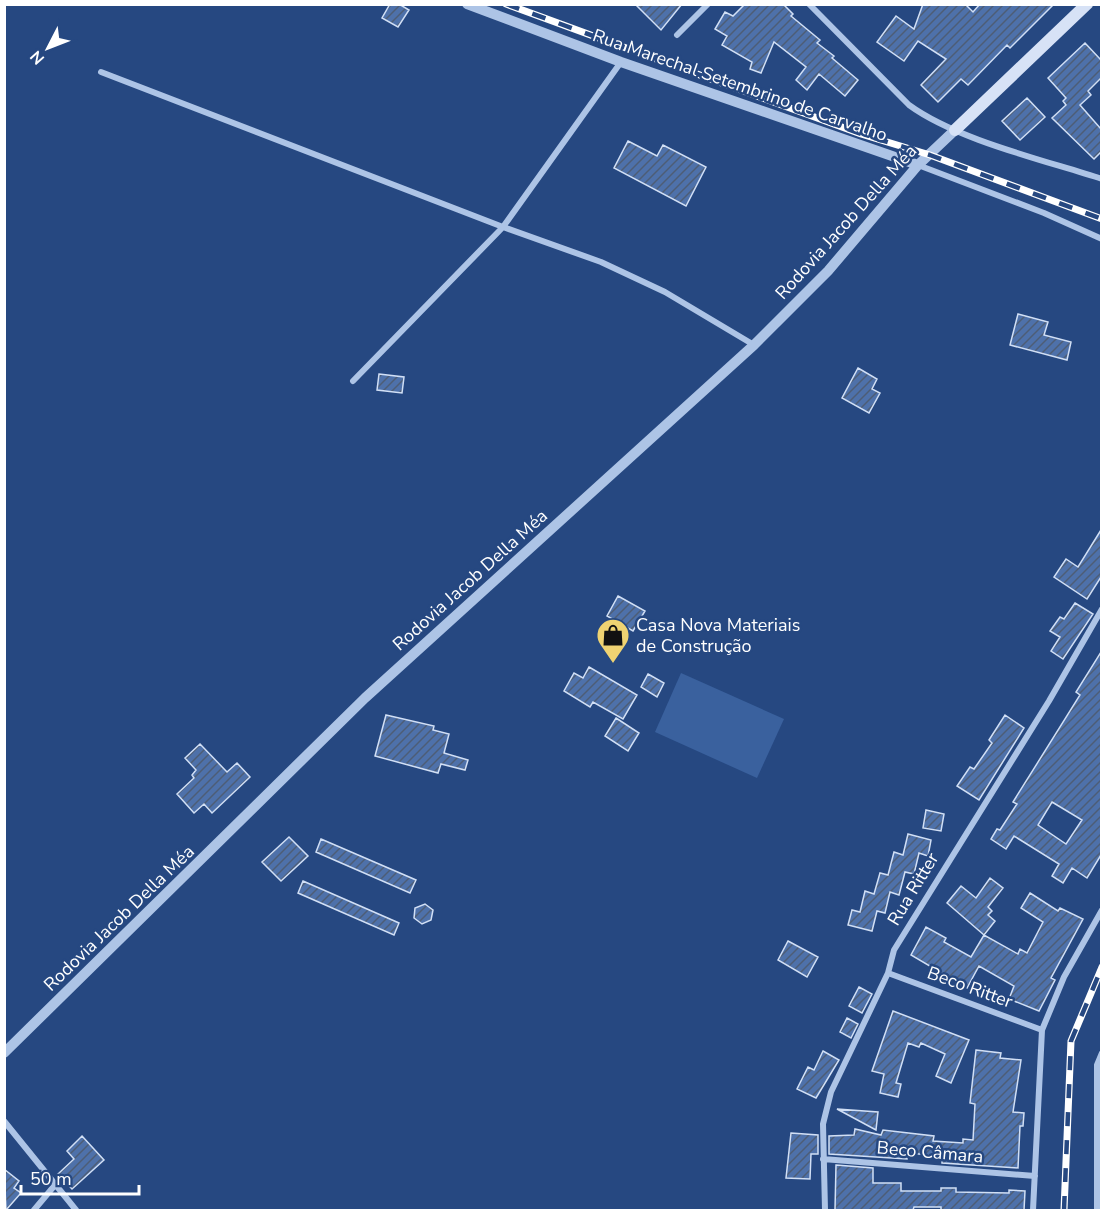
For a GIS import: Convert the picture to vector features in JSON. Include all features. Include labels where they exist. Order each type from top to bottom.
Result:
[{"type":"main road","points":[[955,130],[1087,4]]},
{"type":"street","name":"Rua Marechal Setembrino de Carvalho","points":[[467,4],[621,62],[918,165],[1101,239]]},
{"type":"street","points":[[677,35],[708,4]]},
{"type":"street","points":[[809,4],[909,105],[925,117],[955,130],[1101,179]]},
{"type":"street","points":[[352,381],[503,227],[621,62]]},
{"type":"street","points":[[101,72],[503,227],[601,262],[665,292],[754,345]]},
{"type":"street","name":"Rodovia Jacob Della Méa","points":[[4,1053],[364,698],[754,345],[828,271],[918,165],[955,130]]},
{"type":"street","name":"Rua Ritter","points":[[825,1210],[823,1124],[831,1092],[888,973],[894,950],[1049,701],[1101,609]]},
{"type":"street","points":[[1034,1210],[1042,1030],[1064,977],[1101,910]]},
{"type":"street","name":"Beco Ritter","points":[[888,973],[1042,1030]]},
{"type":"street","points":[[1097,1210],[1101,1053]]},
{"type":"street","points":[[4,1121],[76,1210]]},
{"type":"street","name":"Beco Câmara","points":[[823,1159],[1035,1176]]},
{"type":"street","points":[[34,1210],[55,1185]]},
{"type":"shaded area","points":[[681,673],[784,719],[757,778],[655,732]]},
{"type":"building","points":[[390,4],[399,4],[409,10],[398,27],[382,18]]},
{"type":"building","points":[[635,4],[682,4],[661,30]]},
{"type":"building","points":[[745,4],[783,4],[793,14],[791,16],[820,40],[817,43],[858,80],[845,96],[819,74],[807,90],[796,80],[806,67],[774,42],[761,73],[750,69],[752,62],[722,45],[727,36],[715,29],[725,12],[733,16]]},
{"type":"building","points":[[923,4],[965,4],[973,12],[980,4],[1054,4],[1010,48],[1007,45],[968,85],[961,79],[938,102],[921,85],[946,59],[918,41],[904,61],[877,42],[896,16],[914,29]]},
{"type":"building","points":[[1085,43],[1101,60],[1101,78],[1088,91],[1091,95],[1080,105],[1101,129],[1101,152],[1094,159],[1052,118],[1066,105],[1063,101],[1066,98],[1048,78]]},
{"type":"building","points":[[1027,98],[1045,117],[1020,140],[1002,121]]},
{"type":"building","points":[[628,141],[657,156],[663,145],[706,167],[686,206],[614,168]]},
{"type":"building","points":[[1018,314],[1048,322],[1044,335],[1071,342],[1067,360],[1010,345]]},
{"type":"building","points":[[858,368],[877,379],[872,389],[880,393],[869,413],[842,398]]},
{"type":"building","points":[[379,374],[404,377],[402,393],[377,390]]},
{"type":"building","points":[[1101,530],[1101,577],[1087,599],[1054,577],[1066,559],[1078,567]]},
{"type":"building","points":[[618,596],[645,611],[633,631],[607,616]]},
{"type":"building","points":[[1075,603],[1093,614],[1063,659],[1051,651],[1060,637],[1050,631],[1060,617],[1064,619]]},
{"type":"building","points":[[1101,652],[1101,855],[1087,878],[1072,868],[1063,883],[1052,876],[1059,864],[1014,836],[1006,849],[991,839],[997,829],[1000,830],[1017,804],[1013,802],[1080,695],[1076,692]],"holes":[[[1052,802],[1082,820],[1066,844],[1038,825]]]},
{"type":"building","points":[[589,667],[637,695],[623,719],[593,702],[590,707],[564,691],[574,673],[583,678]]},
{"type":"building","points":[[648,674],[664,683],[657,697],[641,687]]},
{"type":"building","points":[[386,715],[434,726],[433,730],[449,734],[444,753],[468,760],[465,770],[441,764],[438,773],[375,756]]},
{"type":"building","points":[[1005,715],[1024,728],[979,800],[957,786],[970,767],[974,769],[992,743],[989,740]]},
{"type":"building","points":[[616,718],[639,733],[628,751],[605,736]]},
{"type":"building","points":[[200,744],[227,772],[237,763],[250,777],[212,813],[204,804],[194,813],[177,794],[194,778],[192,775],[196,770],[185,758]]},
{"type":"building","points":[[926,810],[944,814],[941,831],[923,828]]},
{"type":"building","points":[[908,834],[931,840],[928,856],[919,853],[914,874],[905,872],[899,895],[890,892],[885,913],[877,911],[872,931],[848,925],[852,910],[860,912],[865,891],[874,894],[880,873],[888,875],[894,852],[903,855]]},
{"type":"building","points":[[289,837],[308,856],[281,881],[262,862]]},
{"type":"building","points":[[321,839],[416,880],[410,893],[316,852]]},
{"type":"building","points":[[990,878],[1003,888],[988,907],[992,911],[988,915],[995,921],[984,935],[947,903],[961,886],[976,898]]},
{"type":"building","points":[[303,881],[399,923],[394,935],[298,893]]},
{"type":"building","points":[[1030,893],[1058,911],[1060,908],[1083,919],[1051,978],[1055,980],[1039,1011],[1009,999],[1014,986],[979,966],[967,988],[911,955],[926,927],[946,938],[944,942],[971,957],[984,935],[1018,954],[1020,949],[1027,953],[1043,922],[1021,908]]},
{"type":"building","points":[[425,904],[433,910],[431,920],[422,924],[414,918],[415,908]]},
{"type":"building","points":[[788,941],[818,957],[807,977],[778,960]]},
{"type":"building","points":[[859,987],[872,994],[862,1013],[849,1006]]},
{"type":"building","points":[[893,1011],[969,1040],[951,1083],[936,1076],[945,1054],[921,1043],[919,1047],[908,1043],[896,1083],[901,1084],[898,1097],[880,1093],[884,1074],[872,1071]]},
{"type":"building","points":[[847,1018],[858,1024],[851,1038],[840,1032]]},
{"type":"building","points":[[976,1050],[1001,1053],[1000,1058],[1021,1060],[1013,1112],[1024,1113],[1023,1126],[1020,1126],[1018,1168],[942,1163],[942,1156],[907,1153],[907,1159],[829,1154],[829,1136],[854,1135],[855,1129],[881,1135],[883,1130],[934,1136],[933,1141],[963,1143],[963,1139],[973,1140],[975,1104],[970,1103]]},
{"type":"building","points":[[823,1051],[839,1060],[816,1098],[797,1089],[808,1067],[814,1070]]},
{"type":"building","points":[[837,1109],[878,1112],[876,1130]]},
{"type":"building","points":[[791,1133],[818,1135],[818,1154],[811,1154],[810,1179],[786,1178]]},
{"type":"building","points":[[82,1136],[104,1160],[72,1189],[58,1174],[74,1159],[67,1151]]},
{"type":"building","points":[[836,1165],[873,1168],[873,1183],[901,1183],[901,1191],[941,1191],[941,1188],[956,1188],[956,1192],[1025,1191],[1024,1210],[941,1210],[941,1207],[914,1207],[913,1210],[835,1210]]},
{"type":"building","points":[[4,1169],[19,1181],[14,1188],[21,1193],[6,1210]]},
{"type":"railway","points":[[506,4],[861,134],[930,155],[1102,219]]},
{"type":"railway","points":[[1064,1210],[1071,1041],[1102,967]]},
{"type":"place","name":"Casa Nova Materiais de Construção","points":[[613,664]]}]
